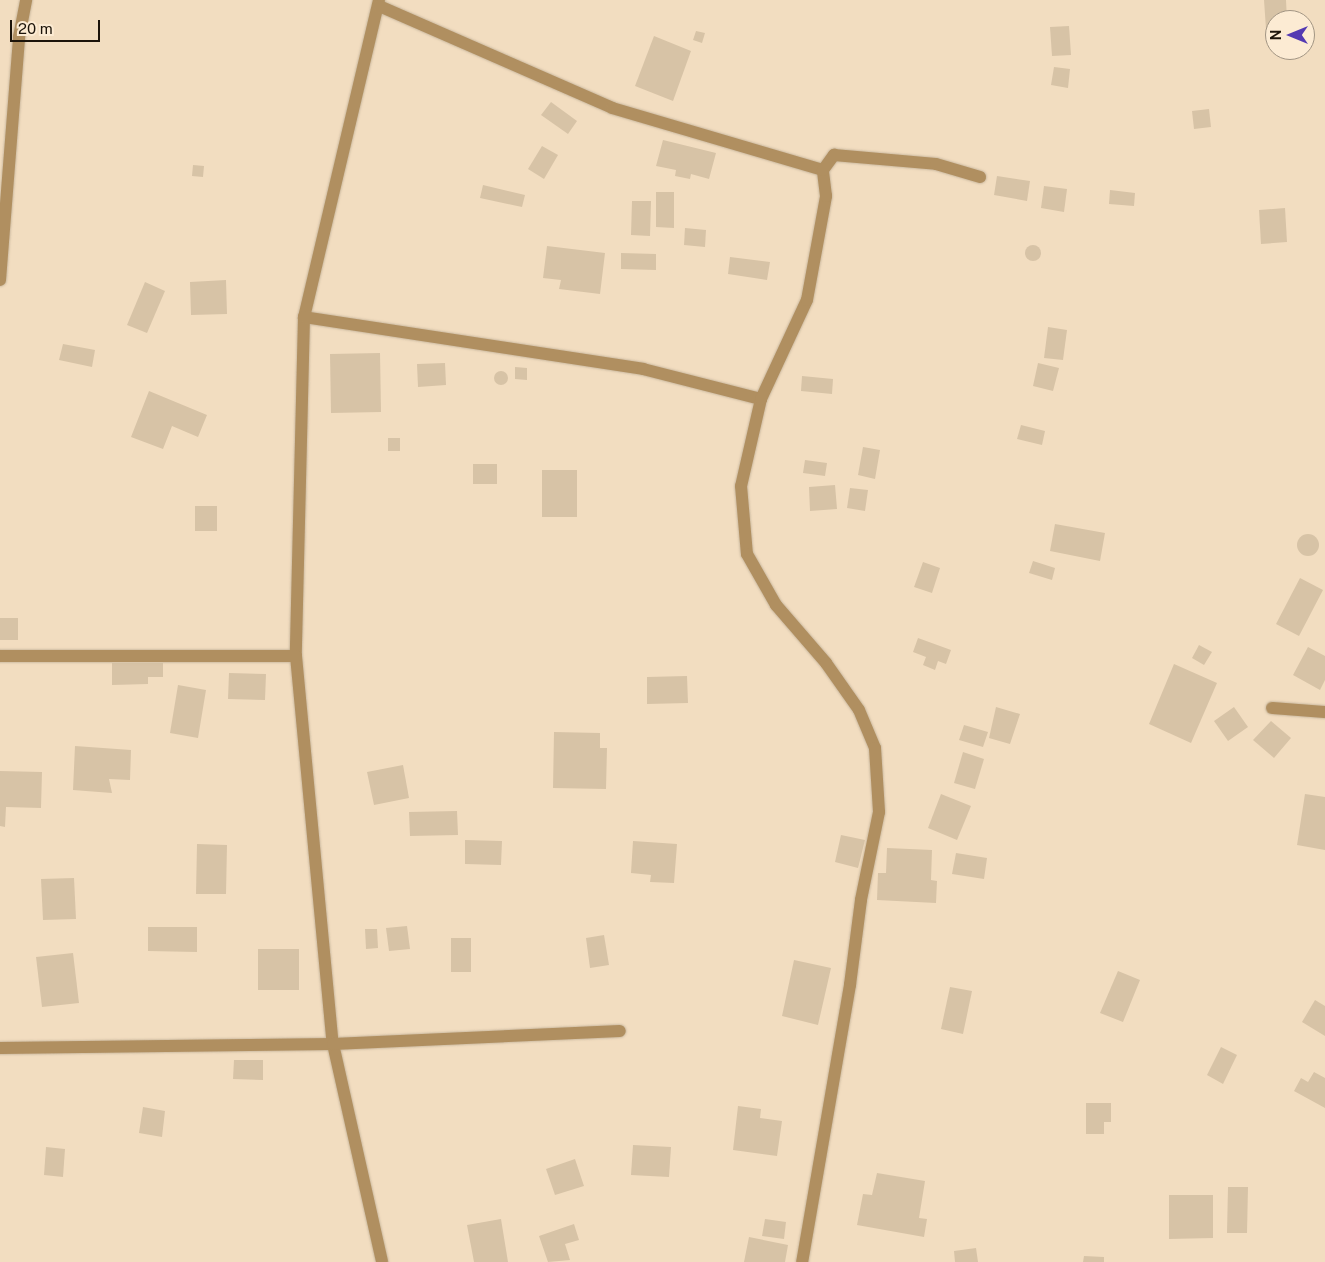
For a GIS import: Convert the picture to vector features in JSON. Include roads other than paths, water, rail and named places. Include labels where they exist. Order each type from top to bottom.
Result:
[{"type":"street","points":[[0,280],[18,46],[26,0]]},
{"type":"street","points":[[382,1262],[334,1044],[296,656],[304,317],[379,3],[612,108],[823,170]]},
{"type":"street","points":[[802,1262],[850,985],[861,900],[879,812],[875,748],[859,710],[826,663],[776,606],[747,554],[741,486],[761,399],[807,300],[826,196],[823,170],[834,155],[936,164],[980,177]]},
{"type":"street","points":[[304,317],[643,369],[761,399]]},
{"type":"street","points":[[0,656],[296,656]]},
{"type":"street","points":[[1272,708],[1325,712]]},
{"type":"street","points":[[0,1048],[334,1044],[620,1031]]}]
